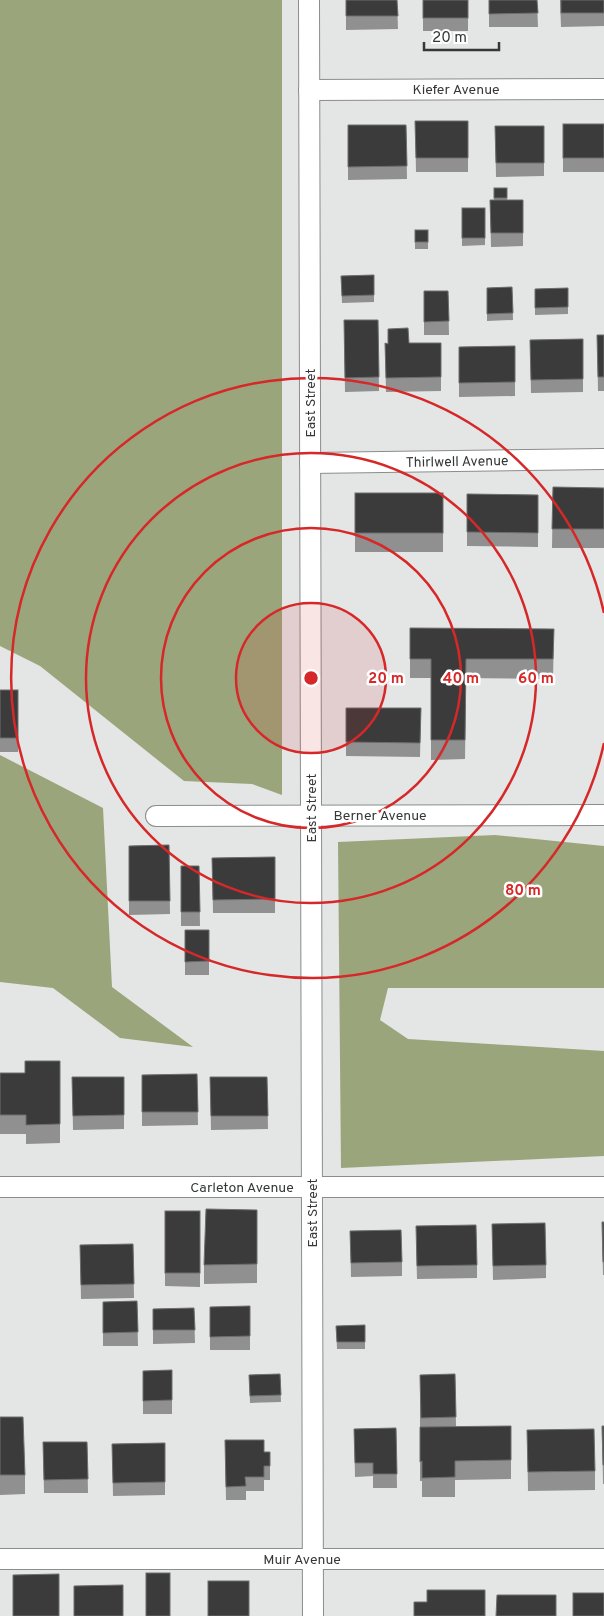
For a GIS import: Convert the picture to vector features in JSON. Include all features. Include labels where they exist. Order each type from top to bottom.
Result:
[{"type":"street","name":"East Street","points":[[309,0],[313,1616]]},
{"type":"street","name":"Kiefer Avenue","points":[[309,90],[604,89]]},
{"type":"street","name":"Thirlwell Avenue","points":[[310,463],[604,459]]},
{"type":"street","name":"Berner Avenue","points":[[156,816],[604,815]]},
{"type":"street","name":"Carleton Avenue","points":[[0,1187],[604,1187]]},
{"type":"street","name":"Muir Avenue","points":[[0,1559],[604,1559]]},
{"type":"green space","points":[[0,0],[282,0],[282,795],[252,784],[184,781],[40,666],[0,646]]},
{"type":"green space","points":[[0,755],[103,808],[112,987],[193,1047],[120,1038],[53,988],[0,982]]},
{"type":"green space","points":[[495,835],[604,846],[604,988],[388,988],[380,1020],[408,1039],[604,1051],[604,1156],[341,1168],[338,842]]},
{"type":"building","points":[[346,0],[397,0],[398,16],[346,16]]},
{"type":"building","points":[[423,0],[468,0],[468,18],[423,18]]},
{"type":"building","points":[[489,0],[537,0],[538,13],[489,14]]},
{"type":"building","points":[[561,0],[604,0],[604,13],[561,13]]},
{"type":"building","points":[[415,121],[468,121],[468,158],[416,158]]},
{"type":"building","points":[[563,124],[604,124],[604,158],[563,158]]},
{"type":"building","points":[[348,125],[406,125],[407,166],[348,167]]},
{"type":"building","points":[[495,126],[544,126],[544,163],[496,163]]},
{"type":"building","points":[[494,188],[507,188],[507,198],[494,198]]},
{"type":"building","points":[[490,200],[523,200],[523,233],[491,233]]},
{"type":"building","points":[[462,208],[485,208],[485,238],[462,238]]},
{"type":"building","points":[[415,230],[428,230],[428,242],[415,242]]},
{"type":"building","points":[[374,275],[374,295],[342,296],[341,276]]},
{"type":"building","points":[[512,287],[513,313],[487,314],[487,288]]},
{"type":"building","points":[[568,288],[568,307],[535,308],[535,289]]},
{"type":"building","points":[[424,291],[448,291],[449,321],[424,322]]},
{"type":"building","points":[[344,320],[378,320],[379,377],[345,378]]},
{"type":"building","points":[[408,328],[409,343],[441,343],[441,377],[386,378],[385,343],[388,344],[388,329]]},
{"type":"building","points":[[597,335],[604,335],[604,377],[598,377]]},
{"type":"building","points":[[583,339],[583,379],[531,380],[530,340]]},
{"type":"building","points":[[515,346],[515,382],[459,383],[459,347]]},
{"type":"building","points":[[553,487],[604,488],[604,529],[552,529]]},
{"type":"building","points":[[355,493],[443,493],[443,533],[355,533]]},
{"type":"building","points":[[467,494],[538,495],[538,533],[467,532]]},
{"type":"building","points":[[410,628],[554,629],[553,659],[466,659],[465,740],[431,740],[431,659],[410,659]]},
{"type":"building","points":[[0,690],[18,690],[18,738],[0,738]]},
{"type":"building","points":[[346,708],[421,708],[420,743],[346,742]]},
{"type":"building","points":[[169,845],[170,901],[129,901],[129,846]]},
{"type":"building","points":[[275,857],[275,899],[213,900],[212,858]]},
{"type":"building","points":[[181,866],[199,866],[200,912],[181,912]]},
{"type":"building","points":[[185,930],[209,930],[209,961],[185,962]]},
{"type":"building","points":[[25,1061],[60,1061],[60,1124],[26,1125],[26,1115],[0,1115],[0,1073],[25,1073]]},
{"type":"building","points":[[197,1074],[198,1112],[142,1112],[142,1075]]},
{"type":"building","points":[[72,1077],[124,1077],[124,1115],[73,1116]]},
{"type":"building","points":[[210,1077],[267,1077],[268,1116],[211,1116]]},
{"type":"building","points":[[206,1209],[257,1210],[257,1264],[204,1265]]},
{"type":"building","points":[[165,1211],[200,1211],[200,1273],[165,1273]]},
{"type":"building","points":[[602,1222],[604,1222],[604,1262],[603,1262]]},
{"type":"building","points":[[545,1223],[546,1265],[493,1266],[492,1224]]},
{"type":"building","points":[[476,1225],[477,1265],[417,1266],[416,1226]]},
{"type":"building","points":[[401,1230],[402,1262],[351,1263],[350,1231]]},
{"type":"building","points":[[133,1244],[134,1284],[81,1285],[80,1245]]},
{"type":"building","points":[[137,1301],[138,1332],[103,1333],[103,1302]]},
{"type":"building","points":[[250,1306],[250,1336],[210,1337],[210,1307]]},
{"type":"building","points":[[194,1308],[195,1330],[153,1330],[153,1309]]},
{"type":"building","points":[[365,1325],[365,1342],[337,1342],[336,1326]]},
{"type":"building","points":[[172,1370],[172,1400],[143,1401],[143,1371]]},
{"type":"building","points":[[280,1374],[281,1395],[250,1396],[249,1375]]},
{"type":"building","points":[[455,1374],[456,1417],[421,1418],[420,1375]]},
{"type":"building","points":[[0,1417],[23,1417],[25,1475],[0,1475]]},
{"type":"building","points":[[511,1426],[511,1460],[455,1461],[455,1477],[422,1478],[420,1427]]},
{"type":"building","points":[[602,1426],[604,1426],[604,1465],[603,1465]]},
{"type":"building","points":[[396,1428],[397,1474],[373,1474],[373,1463],[355,1463],[354,1429]]},
{"type":"building","points":[[594,1429],[595,1471],[528,1472],[527,1430]]},
{"type":"building","points":[[225,1440],[264,1440],[264,1452],[270,1452],[270,1466],[264,1466],[264,1477],[245,1477],[246,1486],[226,1487]]},
{"type":"building","points":[[43,1442],[87,1442],[88,1479],[44,1480]]},
{"type":"building","points":[[165,1443],[165,1482],[113,1483],[112,1444]]},
{"type":"building","points":[[146,1573],[170,1573],[170,1616],[146,1616]]},
{"type":"building","points":[[59,1574],[59,1616],[13,1616],[13,1575]]},
{"type":"building","points":[[208,1581],[249,1581],[249,1616],[208,1616]]},
{"type":"building","points":[[123,1585],[123,1616],[74,1616],[74,1586]]},
{"type":"building","points":[[427,1590],[485,1590],[485,1616],[414,1616],[414,1602],[427,1602]]},
{"type":"building","points":[[573,1593],[604,1593],[604,1616],[573,1616]]},
{"type":"building","points":[[497,1595],[556,1595],[556,1616],[496,1616]]}]
